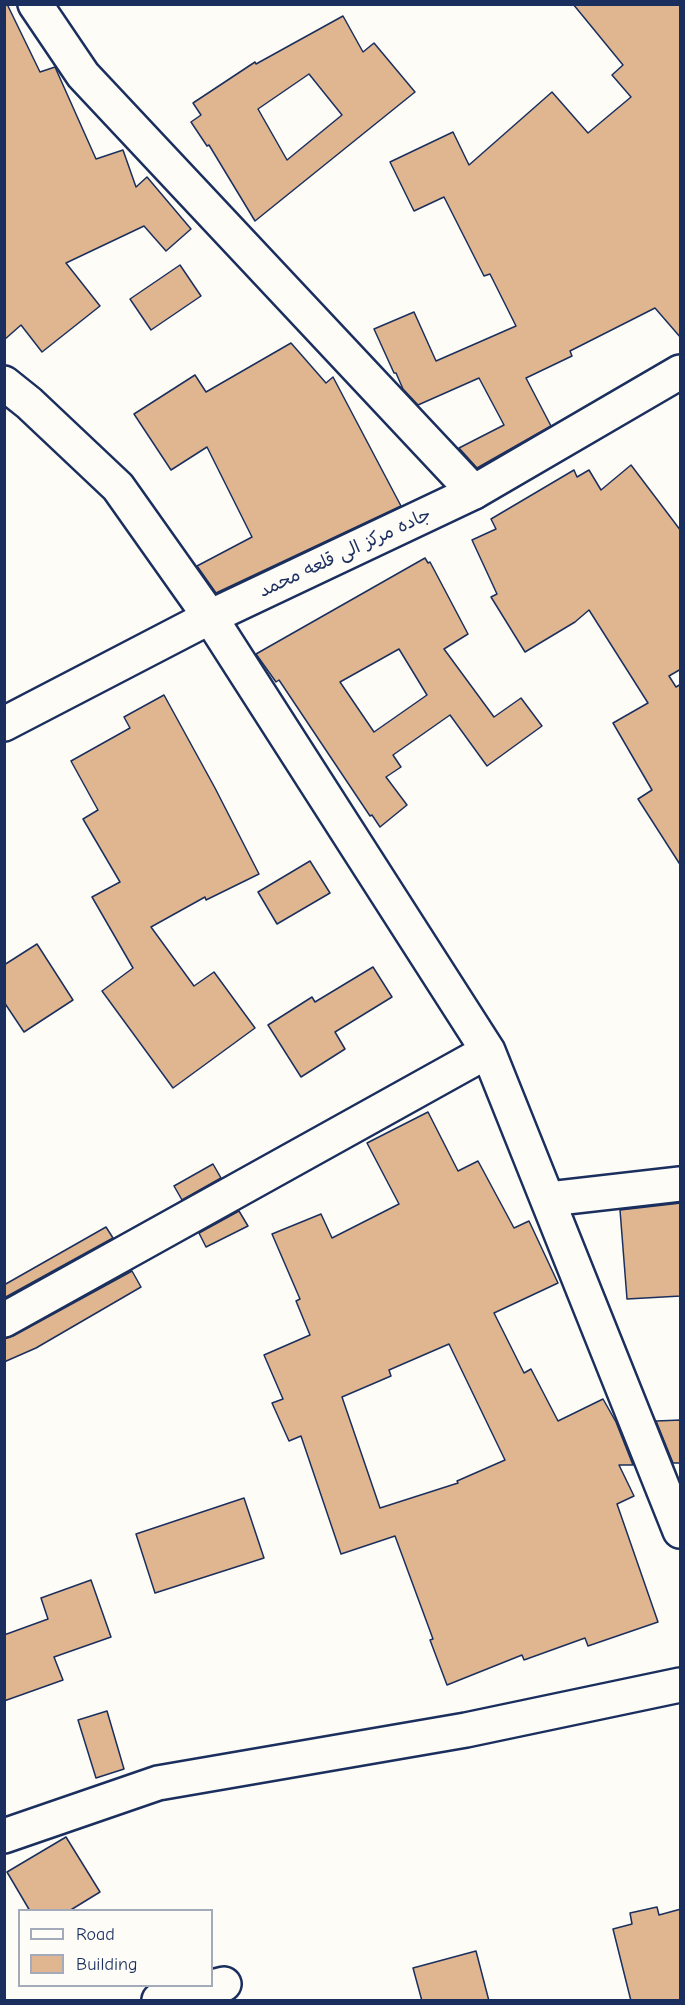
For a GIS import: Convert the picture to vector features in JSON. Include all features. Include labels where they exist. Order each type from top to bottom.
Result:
[{"type":"street","points":[[35,4],[83,75],[474,492]]},
{"type":"street","name":"جاده مرکز الی قلعه محمد","points":[[4,724],[210,617],[474,492],[681,372]]},
{"type":"street","points":[[4,383],[29,403],[118,487],[210,617],[489,1051],[681,1531]]},
{"type":"street","points":[[4,1320],[489,1051]]},
{"type":"street","points":[[549,1199],[681,1184]]},
{"type":"street","points":[[4,1836],[158,1783],[466,1730],[681,1685]]},
{"type":"street","points":[[213,1987],[224,1984]]},
{"type":"street","points":[[159,2001],[213,1987]]},
{"type":"building","points":[[4,4],[7,4],[40,72],[55,67],[96,159],[123,150],[136,187],[147,177],[191,229],[166,251],[144,226],[66,263],[100,306],[42,352],[21,325],[4,340]]},
{"type":"building","points":[[573,4],[681,4],[681,338],[655,308],[570,351],[572,356],[526,378],[551,426],[477,468],[459,448],[504,425],[479,378],[418,405],[403,389],[374,329],[414,312],[436,361],[516,326],[490,274],[484,276],[444,197],[414,211],[390,162],[453,132],[469,165],[552,92],[588,133],[631,97],[612,75],[623,65]]},
{"type":"building","points":[[343,16],[363,52],[374,43],[415,92],[255,221],[209,145],[207,146],[191,122],[201,115],[193,103],[255,62],[256,64]],"holes":[[[309,74],[342,115],[287,160],[258,109]]]},
{"type":"building","points":[[180,265],[201,296],[151,330],[130,299]]},
{"type":"building","points":[[291,343],[326,383],[333,377],[401,506],[216,593],[197,566],[252,537],[207,447],[171,470],[134,414],[195,375],[206,392]]},
{"type":"building","points":[[631,465],[681,531],[681,669],[669,676],[676,687],[681,684],[681,866],[638,799],[652,790],[613,723],[648,703],[589,610],[575,622],[525,652],[491,597],[497,594],[472,540],[496,529],[491,519],[574,470],[577,477],[589,470],[601,490]]},
{"type":"building","points":[[425,558],[428,563],[430,562],[468,634],[444,649],[494,717],[521,698],[542,726],[487,766],[450,715],[393,755],[401,767],[386,777],[407,805],[380,827],[372,815],[370,816],[279,680],[276,682],[256,654]],"holes":[[[399,649],[427,695],[374,732],[340,682]]]},
{"type":"building","points":[[164,695],[259,874],[206,900],[205,897],[151,927],[194,986],[214,972],[255,1028],[173,1088],[102,991],[133,968],[92,897],[120,882],[83,819],[98,810],[71,761],[130,728],[124,717]]},
{"type":"building","points":[[310,861],[330,893],[277,924],[258,892]]},
{"type":"building","points":[[37,944],[73,1000],[24,1032],[4,1002],[4,965]]},
{"type":"building","points":[[373,967],[392,997],[335,1032],[345,1049],[301,1077],[268,1025],[312,997],[315,1002]]},
{"type":"building","points":[[428,1112],[458,1171],[478,1161],[514,1228],[529,1221],[558,1283],[494,1313],[524,1373],[531,1369],[558,1421],[603,1399],[616,1422],[633,1465],[619,1465],[634,1496],[617,1504],[658,1622],[588,1646],[585,1638],[524,1660],[522,1655],[447,1685],[430,1640],[433,1639],[395,1536],[341,1554],[301,1436],[289,1441],[272,1403],[283,1399],[264,1355],[310,1335],[296,1301],[300,1299],[272,1234],[321,1214],[332,1238],[399,1204],[367,1143]],"holes":[[[449,1344],[505,1460],[457,1481],[458,1483],[380,1508],[342,1397],[391,1376],[389,1370]]]},
{"type":"building","points":[[213,1164],[221,1178],[182,1200],[174,1186]]},
{"type":"building","points":[[681,1203],[681,1296],[627,1299],[620,1210]]},
{"type":"building","points":[[239,1211],[248,1226],[206,1247],[199,1233]]},
{"type":"building","points":[[106,1227],[113,1238],[4,1298],[4,1285]]},
{"type":"building","points":[[132,1271],[141,1287],[36,1348],[4,1362],[4,1339]]},
{"type":"building","points":[[681,1420],[681,1463],[673,1463],[656,1421]]},
{"type":"building","points":[[244,1498],[264,1558],[155,1593],[136,1534]]},
{"type":"building","points":[[91,1580],[111,1637],[54,1657],[63,1680],[4,1701],[4,1635],[48,1619],[41,1598]]},
{"type":"building","points":[[107,1711],[124,1769],[96,1778],[78,1720]]},
{"type":"building","points":[[66,1837],[100,1892],[72,1909],[29,1909],[7,1872]]},
{"type":"building","points":[[657,1907],[659,1915],[681,1909],[681,2001],[631,2001],[613,1929],[632,1924],[630,1913]]},
{"type":"building","points":[[476,1951],[489,2001],[422,2001],[413,1968]]}]
